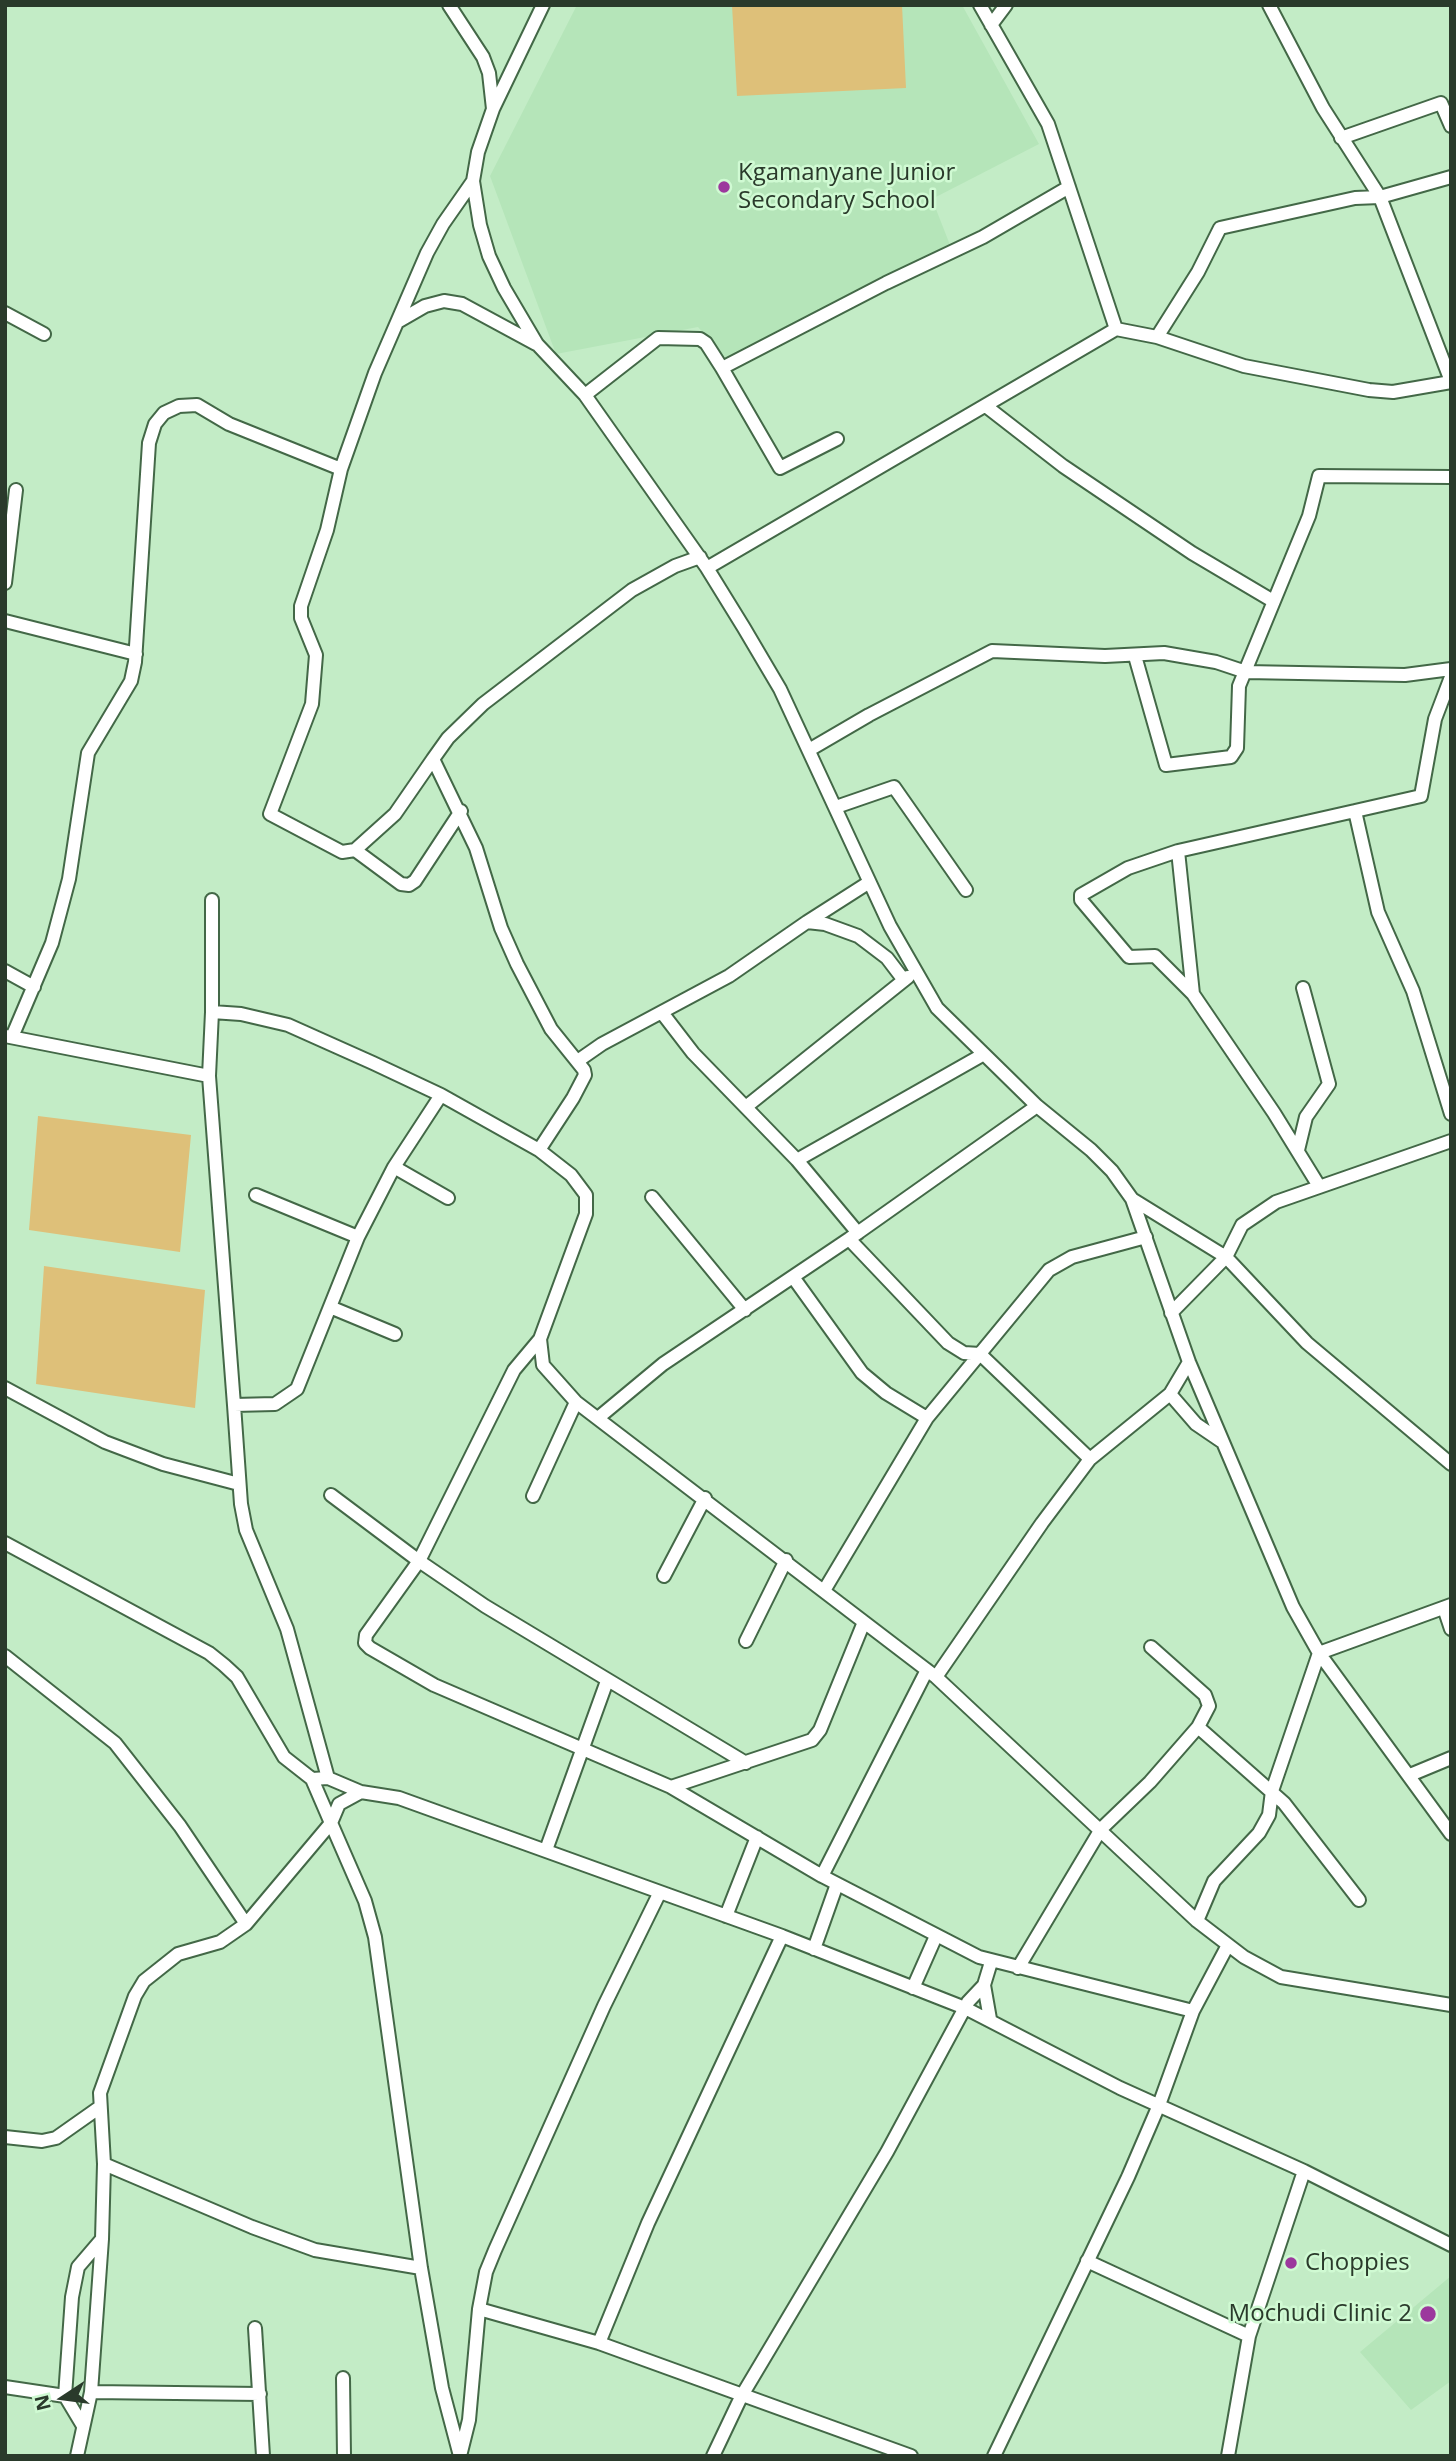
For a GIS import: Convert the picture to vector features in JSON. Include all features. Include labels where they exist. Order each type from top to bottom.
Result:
[{"type":"street","points":[[449,5],[483,57],[489,73],[493,109]]},
{"type":"street","points":[[543,5],[493,109],[478,152],[473,181],[480,225],[489,256],[537,344],[585,395],[708,568],[780,689],[836,807],[909,976]]},
{"type":"street","points":[[980,5],[1048,124],[1116,329]]},
{"type":"street","points":[[991,25],[1006,5]]},
{"type":"street","points":[[708,568],[987,407],[1116,329],[1157,337],[1244,366],[1369,390],[1393,393],[1451,382],[1380,197],[1341,138],[1269,5]]},
{"type":"street","points":[[1341,138],[1446,101],[1451,125]]},
{"type":"street","points":[[1157,337],[1198,272],[1220,228],[1355,198],[1380,197],[1451,177]]},
{"type":"street","points":[[473,181],[438,234],[375,373],[341,469],[327,530],[301,606],[301,618],[316,655],[312,704],[271,814],[342,852],[355,850],[395,814],[448,738],[483,704],[622,598],[675,566],[699,556]]},
{"type":"street","points":[[722,368],[886,283],[983,237],[1069,187]]},
{"type":"street","points":[[399,321],[425,306],[444,301],[461,304],[537,344]]},
{"type":"street","points":[[5,313],[44,334]]},
{"type":"street","points":[[585,395],[658,338],[699,339],[706,342],[780,468],[838,439]]},
{"type":"street","points":[[209,1076],[8,1036],[34,987],[52,943],[80,823],[88,753],[131,681],[136,654],[149,443],[155,424],[164,412],[179,406],[197,405],[229,424],[341,469]]},
{"type":"street","points":[[987,407],[1063,466],[1192,553],[1273,601]]},
{"type":"street","points":[[1135,656],[1163,760],[1170,766],[1235,754],[1236,697],[1309,516],[1320,476],[1451,477]]},
{"type":"street","points":[[5,583],[16,490]]},
{"type":"street","points":[[5,621],[136,654]]},
{"type":"street","points":[[809,750],[869,715],[992,651],[1135,656],[1164,653],[1191,656],[1246,672],[1405,675],[1451,669]]},
{"type":"street","points":[[1319,1186],[1298,1150],[1193,994],[1155,956],[1129,957],[1081,900],[1080,895],[1128,868],[1178,851],[1421,796],[1435,719],[1448,692],[1451,677]]},
{"type":"street","points":[[433,759],[461,811],[501,928],[517,964],[551,1029],[579,1060],[585,1075],[538,1150]]},
{"type":"street","points":[[836,807],[894,787],[966,890]]},
{"type":"street","points":[[355,850],[401,884],[408,885],[415,881],[461,811]]},
{"type":"street","points":[[1355,811],[1378,912],[1413,992],[1451,1114]]},
{"type":"street","points":[[1178,851],[1193,994]]},
{"type":"street","points":[[579,1060],[602,1044],[663,1014],[729,976],[868,883]]},
{"type":"street","points":[[212,900],[209,1076],[239,1484],[246,1530],[290,1637],[328,1778]]},
{"type":"street","points":[[807,922],[825,924],[858,936],[909,976],[937,1008],[1037,1106],[1091,1150],[1112,1171],[1132,1199],[1189,1362],[1284,1587],[1319,1653],[1451,1834]]},
{"type":"street","points":[[5,971],[34,987]]},
{"type":"street","points":[[747,1106],[909,976]]},
{"type":"street","points":[[1298,1150],[1306,1117],[1329,1084],[1303,988]]},
{"type":"street","points":[[212,1012],[241,1014],[288,1025],[441,1095],[538,1150],[580,1184],[587,1203],[586,1214],[540,1339],[514,1370],[419,1561],[366,1635],[365,1643],[434,1685],[582,1746],[671,1787],[821,1876],[991,1962],[1193,2011]]},
{"type":"street","points":[[663,1014],[693,1053],[797,1160],[853,1236],[948,1343],[964,1353],[980,1354],[1090,1459]]},
{"type":"street","points":[[797,1160],[984,1054]]},
{"type":"street","points":[[234,1405],[275,1404],[297,1389],[358,1237],[394,1167],[441,1095]]},
{"type":"street","points":[[598,1418],[663,1364],[853,1236],[1037,1106]]},
{"type":"street","points":[[1171,1313],[1226,1256],[1238,1230],[1260,1210],[1319,1186],[1395,1163],[1451,1141]]},
{"type":"street","points":[[394,1167],[448,1198]]},
{"type":"street","points":[[256,1195],[358,1237]]},
{"type":"street","points":[[652,1197],[745,1310]]},
{"type":"street","points":[[1132,1199],[1226,1256],[1307,1343],[1451,1464]]},
{"type":"street","points":[[825,1589],[927,1419],[1052,1267],[1072,1257],[1146,1237]]},
{"type":"street","points":[[793,1277],[862,1373],[927,1419]]},
{"type":"street","points":[[330,1307],[395,1334]]},
{"type":"street","points":[[540,1339],[543,1365],[576,1402],[825,1589],[931,1673],[1197,1921],[1228,1945],[1282,1977],[1451,2005]]},
{"type":"street","points":[[821,1876],[931,1673],[1090,1459],[1170,1394],[1189,1362]]},
{"type":"street","points":[[5,1388],[105,1442],[163,1464],[239,1484]]},
{"type":"street","points":[[1170,1394],[1196,1424],[1222,1442]]},
{"type":"street","points":[[533,1496],[576,1402]]},
{"type":"street","points":[[331,1495],[419,1561],[607,1681],[746,1763]]},
{"type":"street","points":[[664,1576],[705,1498]]},
{"type":"street","points":[[5,1544],[209,1653],[237,1677],[284,1757],[312,1779],[365,1900],[376,1937],[421,2267],[442,2388],[460,2456],[469,2420],[479,2309],[486,2272],[604,2006],[659,1894]]},
{"type":"street","points":[[746,1641],[786,1560]]},
{"type":"street","points":[[1319,1653],[1447,1606],[1451,1629]]},
{"type":"street","points":[[671,1787],[806,1743],[817,1735],[864,1622]]},
{"type":"street","points":[[1018,1968],[1101,1829],[1150,1782],[1198,1727],[1209,1706],[1205,1695],[1151,1647]]},
{"type":"street","points":[[1197,1921],[1214,1881],[1266,1821],[1272,1791],[1319,1653]]},
{"type":"street","points":[[5,1656],[115,1742],[180,1826],[246,1924]]},
{"type":"street","points":[[545,1850],[607,1681]]},
{"type":"street","points":[[1198,1727],[1272,1791],[1302,1824],[1359,1900]]},
{"type":"street","points":[[1410,1775],[1451,1758]]},
{"type":"street","points":[[312,1779],[328,1778],[361,1792],[400,1798],[659,1894],[782,1936],[965,2008],[1101,2079],[1304,2171],[1451,2245]]},
{"type":"street","points":[[77,2456],[91,2392],[102,2239],[102,2082],[135,1996],[144,1981],[178,1954],[220,1942],[246,1924],[331,1823],[339,1804],[361,1792]]},
{"type":"street","points":[[726,1916],[757,1837]]},
{"type":"street","points":[[814,1949],[838,1885]]},
{"type":"street","points":[[599,2343],[648,2223],[782,1936]]},
{"type":"street","points":[[913,1988],[936,1936]]},
{"type":"street","points":[[995,2456],[1159,2105],[1193,2011],[1228,1945]]},
{"type":"street","points":[[713,2456],[741,2397],[887,2152],[965,2008],[984,1986],[991,1962]]},
{"type":"street","points":[[984,1986],[990,2019]]},
{"type":"street","points":[[5,2137],[42,2141],[56,2138],[100,2107]]},
{"type":"street","points":[[104,2164],[252,2227],[315,2250],[421,2267]]},
{"type":"street","points":[[1228,2456],[1248,2336],[1304,2171]]},
{"type":"street","points":[[83,2426],[65,2396],[74,2279],[85,2257],[102,2239]]},
{"type":"street","points":[[1087,2261],[1248,2336]]},
{"type":"street","points":[[479,2309],[599,2343],[741,2397],[911,2456]]},
{"type":"street","points":[[255,2328],[263,2456]]},
{"type":"street","points":[[343,2378],[344,2456]]},
{"type":"street","points":[[5,2388],[65,2396]]},
{"type":"street","points":[[91,2392],[260,2394]]},
{"type":"shaded area","name":"Kgamanyane Junior Secondary School","points":[[577,5],[962,5],[1039,144],[932,199],[950,245],[726,358],[698,327],[556,354],[490,176]]},
{"type":"shaded area","points":[[732,5],[902,5],[906,88],[737,96]]},
{"type":"shaded area","points":[[38,1116],[191,1135],[180,1252],[29,1230]]},
{"type":"shaded area","points":[[44,1266],[205,1290],[195,1408],[36,1384]]},
{"type":"shaded area","name":"Mochudi Clinic 2","points":[[1451,2276],[1451,2381],[1411,2410],[1360,2352]]},
{"type":"place","name":"Kgamanyane Junior Secondary School","points":[[724,187]]},
{"type":"place","name":"Choppies","points":[[1291,2263]]},
{"type":"place","name":"Mochudi Clinic 2","points":[[1428,2314]]}]
